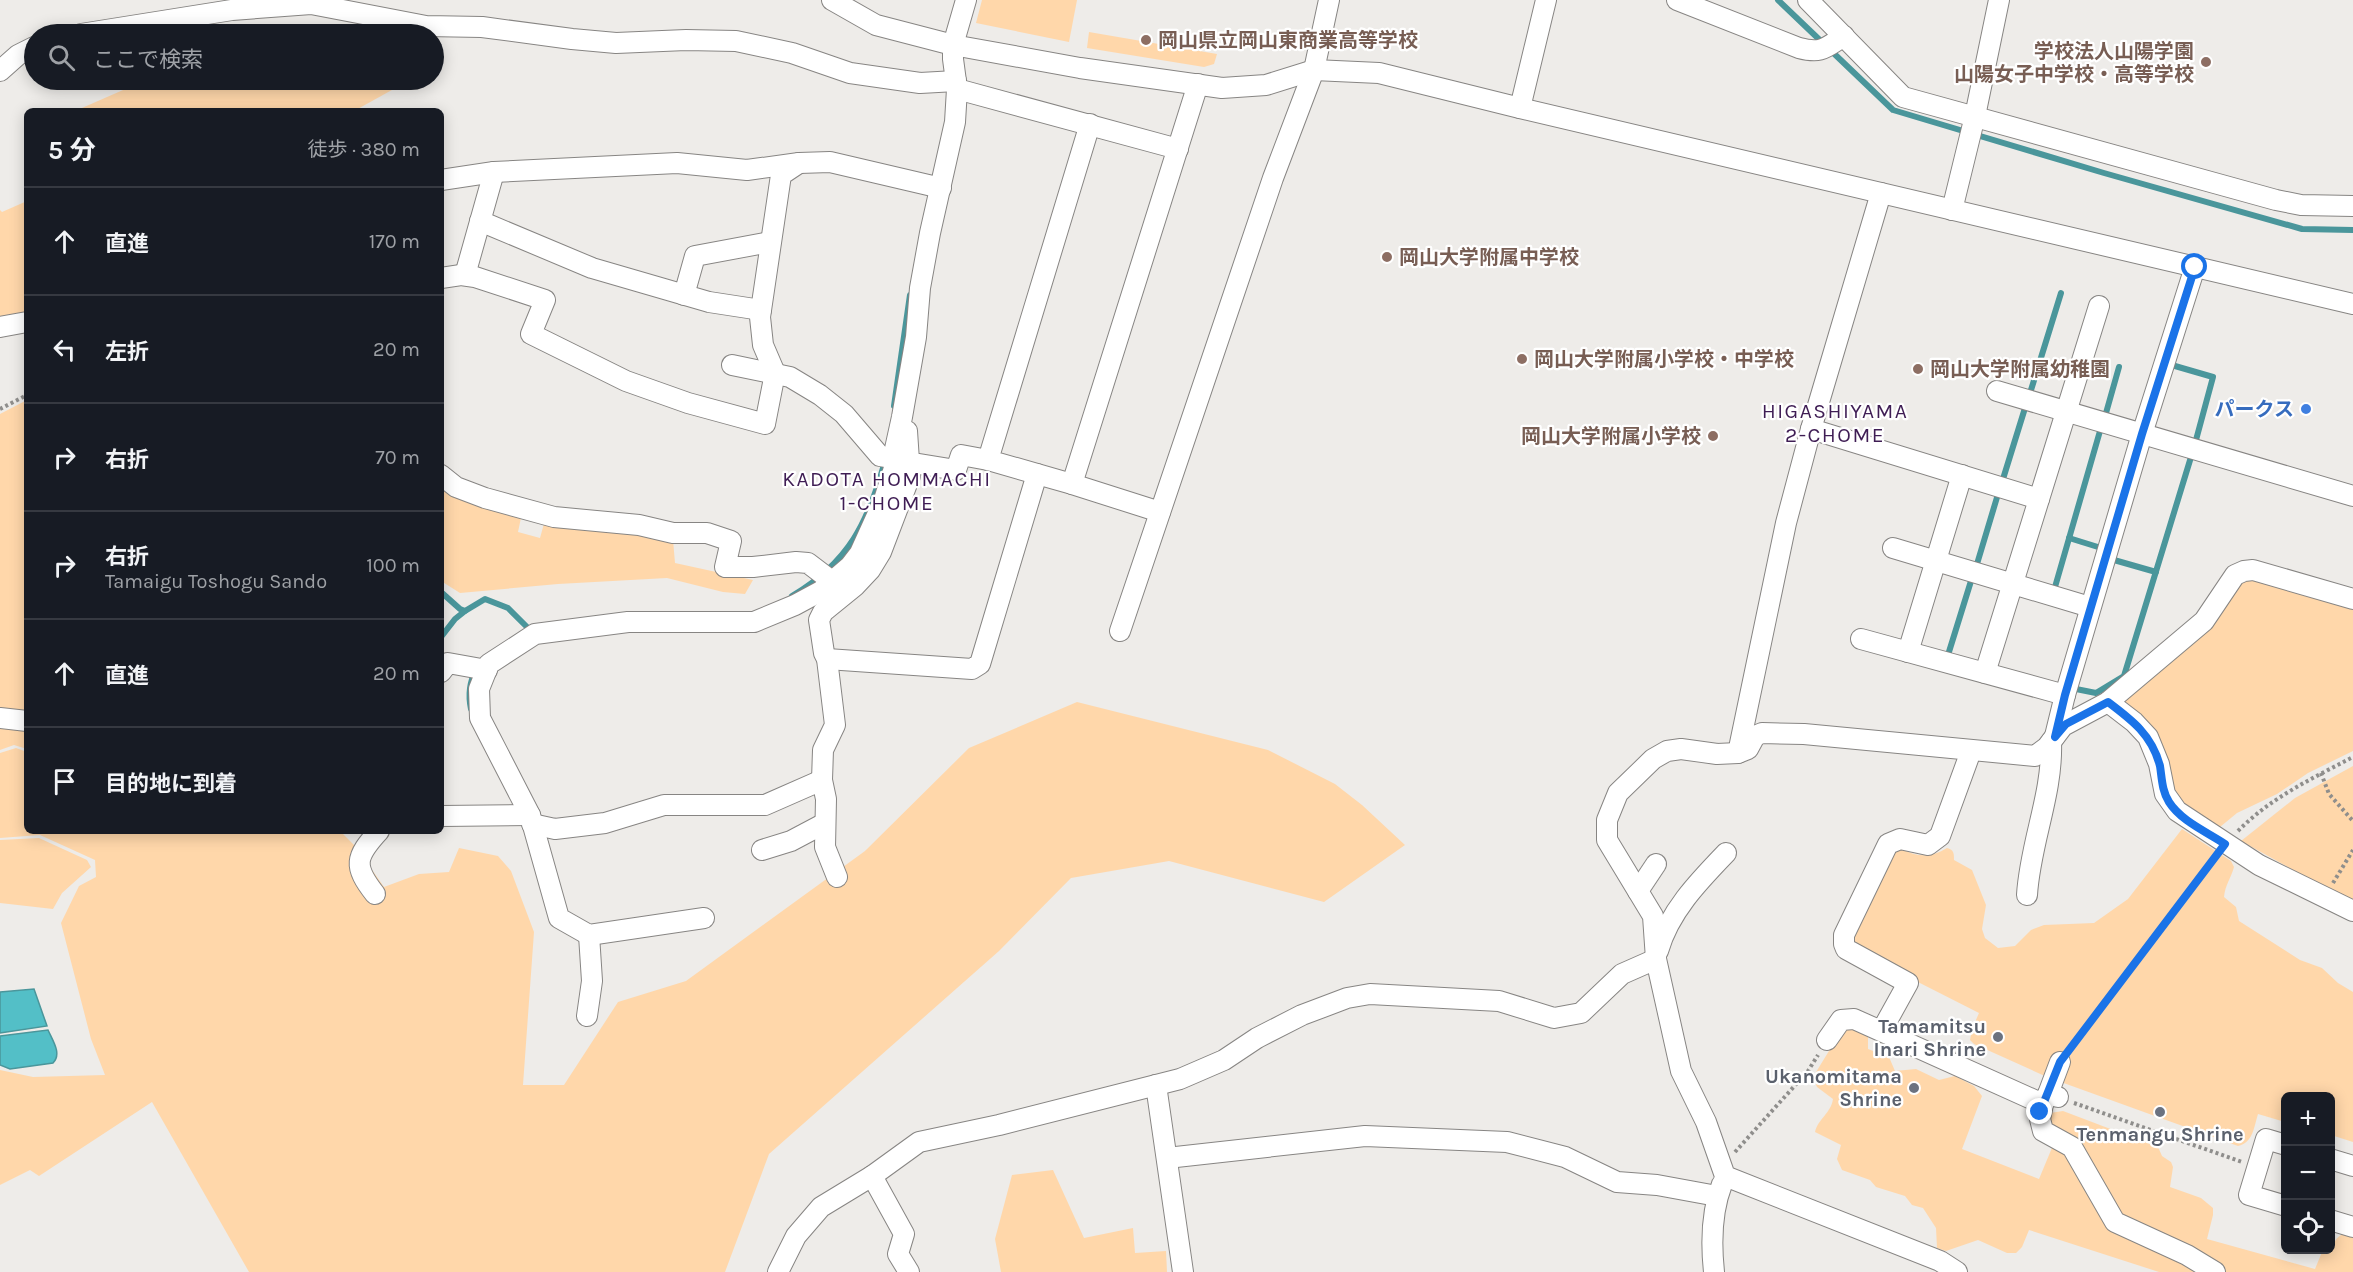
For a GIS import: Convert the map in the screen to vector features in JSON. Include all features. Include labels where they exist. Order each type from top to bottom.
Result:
[{"type":"street","points":[[832,0],[876,25],[954,45],[1080,68],[1222,88],[1266,85],[1314,70],[1379,73],[2353,304]]},
{"type":"street","points":[[444,668],[448,663],[481,669],[536,634],[628,622],[754,622],[795,605],[827,577],[860,553],[872,530],[894,468],[893,458],[907,429],[902,417],[916,337],[920,288],[955,122],[957,85],[952,59],[966,0]]},
{"type":"street","points":[[1120,631],[1273,178],[1314,70],[1329,0]]},
{"type":"street","points":[[1520,108],[1546,0]]},
{"type":"street","points":[[1677,0],[1799,48],[1816,52],[1833,43]]},
{"type":"street","points":[[1808,0],[1833,43],[1903,97],[1972,127],[2276,200],[2301,205],[2353,206]]},
{"type":"street","points":[[1952,210],[1999,0]]},
{"type":"street","points":[[133,24],[231,5],[311,4],[416,24]]},
{"type":"street","points":[[444,26],[482,27],[616,43],[686,40],[736,41],[792,53],[850,73],[920,83],[957,85],[1178,149]]},
{"type":"street","points":[[0,70],[24,52]]},
{"type":"street","points":[[1072,484],[1198,84]]},
{"type":"street","points":[[988,460],[1090,124]]},
{"type":"street","points":[[444,180],[494,172],[677,163],[747,170],[799,163],[830,162],[941,188]]},
{"type":"street","points":[[444,278],[465,275],[475,277],[545,300],[531,334],[626,381],[688,403],[765,424],[775,373],[763,345],[761,310],[770,242],[776,222],[781,175],[799,163]]},
{"type":"street","points":[[465,275],[494,172]]},
{"type":"street","points":[[1738,753],[1786,523],[1811,429],[1881,193]]},
{"type":"street","points":[[480,221],[592,268],[709,302],[761,310]]},
{"type":"street","points":[[684,295],[695,256],[770,242]]},
{"type":"street","points":[[2027,895],[2029,871],[2052,764],[2053,739],[2142,434],[2195,267]]},
{"type":"street","points":[[1984,673],[2099,306]]},
{"type":"street","points":[[0,327],[24,323]]},
{"type":"street","points":[[732,364],[790,377],[820,395],[844,414],[880,456],[956,470],[961,456],[988,460],[1160,512]]},
{"type":"street","points":[[1997,391],[2353,496]]},
{"type":"street","points":[[1811,429],[2039,499]]},
{"type":"street","points":[[837,877],[825,847],[826,800],[822,780],[824,750],[835,725],[827,659],[819,620],[823,612],[855,586],[870,570],[881,552],[911,470],[893,458]]},
{"type":"street","points":[[827,659],[972,669],[980,664],[1037,474]]},
{"type":"street","points":[[1908,652],[1962,476]]},
{"type":"street","points":[[444,477],[456,487],[485,498],[554,517],[639,525],[673,533],[707,533],[731,541],[725,567],[808,562],[827,577]]},
{"type":"street","points":[[1893,548],[2091,607]]},
{"type":"street","points":[[1714,1272],[1717,1196],[1723,1172],[1706,1122],[1681,1071],[1656,959],[1653,916],[1607,840],[1607,820],[1618,793],[1653,759],[1667,751],[1738,753],[1748,749],[1755,736],[1762,733],[1867,739],[2035,756],[2044,750],[2066,724],[2108,702],[2204,621],[2228,583],[2239,572],[2253,570],[2353,599]]},
{"type":"street","points":[[1861,639],[2065,695]]},
{"type":"street","points":[[481,669],[480,718],[531,819],[559,918],[589,935],[704,918]]},
{"type":"street","points":[[2108,702],[2134,722],[2148,737],[2156,755],[2164,794],[2170,804],[2185,818],[2259,865],[2353,911]]},
{"type":"street","points":[[0,718],[24,721]]},
{"type":"street","points":[[1882,1030],[1908,983],[1846,949],[1843,938],[1888,844],[1900,839],[1928,844],[1940,836],[1971,751]]},
{"type":"street","points":[[444,816],[531,819],[555,829],[605,823],[664,805],[765,805],[822,780]]},
{"type":"street","points":[[762,850],[791,841],[825,823]]},
{"type":"street","points":[[375,894],[361,876],[358,862],[364,846],[376,834]]},
{"type":"street","points":[[1656,959],[1663,933],[1672,917],[1702,877],[1726,853]]},
{"type":"street","points":[[1638,891],[1656,864]]},
{"type":"street","points":[[587,1016],[592,981],[589,935]]},
{"type":"street","points":[[778,1272],[796,1236],[821,1207],[872,1176],[919,1142],[999,1125],[1180,1079],[1224,1060],[1257,1038],[1302,1015],[1347,998],[1370,994],[1499,1001],[1554,1018],[1581,1013],[1622,974],[1656,959]]},
{"type":"street","points":[[1827,1041],[1835,1026],[1844,1018],[1858,1020],[2050,1099]]},
{"type":"street","points":[[2060,1062],[2050,1099],[2040,1119],[2043,1131],[2072,1147],[2115,1222],[2187,1255],[2215,1272]]},
{"type":"street","points":[[1156,1085],[1183,1272]]},
{"type":"street","points":[[1167,1158],[1365,1136],[1507,1142],[1565,1157],[1617,1182],[1657,1185],[1717,1196]]},
{"type":"street","points":[[2281,1144],[2266,1139],[2249,1195],[2281,1205]]},
{"type":"street","points":[[2335,1160],[2353,1166]]},
{"type":"street","points":[[1723,1172],[1940,1261],[1957,1272]]},
{"type":"street","points":[[872,1176],[904,1234],[898,1254],[909,1272]]},
{"type":"street","points":[[2335,1221],[2353,1227]]},
{"type":"path","points":[[0,410],[24,397]]},
{"type":"path","points":[[2060,1062],[2225,844],[2263,809],[2321,773],[2353,757]]},
{"type":"path","points":[[2321,773],[2329,794],[2353,821]]},
{"type":"path","points":[[2325,896],[2353,850]]},
{"type":"path","points":[[1723,1172],[1808,1071],[1827,1041]]},
{"type":"path","points":[[2050,1099],[2222,1155]]},
{"type":"shaded area","points":[[982,0],[1077,0],[1069,42],[976,23]]},
{"type":"shaded area","points":[[1089,32],[1217,54],[1214,64],[1204,67],[1087,48]]},
{"type":"shaded area","points":[[123,90],[392,90],[359,108],[82,108]]},
{"type":"shaded area","points":[[24,202],[24,329],[0,338],[0,210],[2,212]]},
{"type":"shaded area","points":[[24,402],[24,748],[14,745],[0,750],[0,414]]},
{"type":"shaded area","points":[[444,482],[522,513],[518,532],[540,538],[545,520],[673,540],[675,563],[753,580],[745,594],[723,592],[667,578],[558,584],[460,593],[444,583]]},
{"type":"shaded area","points":[[2242,576],[2353,603],[2353,751],[2308,773],[2277,794],[2237,813],[2220,827],[2192,814],[2181,804],[2125,703],[2125,697]]},
{"type":"shaded area","points":[[1077,702],[1268,750],[1335,784],[1362,805],[1405,845],[1324,902],[1169,861],[1071,878],[999,951],[769,1154],[725,1272],[249,1272],[152,1102],[39,1176],[30,1170],[0,1185],[0,1070],[33,1077],[105,1075],[91,1039],[61,923],[79,886],[96,877],[95,860],[40,835],[0,838],[0,753],[16,748],[24,751],[24,834],[343,834],[356,847],[384,887],[419,874],[449,872],[459,848],[498,856],[511,871],[534,932],[523,1085],[564,1085],[618,1002],[686,981],[865,851],[969,748]]},
{"type":"shaded area","points":[[2353,766],[2353,903],[2241,841],[2295,798]]},
{"type":"shaded area","points":[[2182,829],[2231,861],[2234,867],[2224,897],[2236,907],[2239,921],[2300,960],[2322,968],[2338,983],[2353,992],[2353,1142],[2335,1136],[2335,1092],[2281,1092],[2281,1121],[2258,1114],[2250,1138],[2238,1146],[2047,1077],[1974,1044],[1970,1040],[1979,1013],[1914,980],[1854,943],[1853,933],[1889,852],[1902,849],[1914,854],[1925,855],[1947,848],[1954,854],[1954,860],[1972,870],[1986,905],[1982,929],[1985,938],[1998,948],[2015,946],[2031,930],[2044,925],[2094,923],[2128,899]]},
{"type":"shaded area","points":[[39,838],[87,860],[91,867],[62,893],[53,909],[0,903],[0,840]]},
{"type":"shaded area","points":[[1852,1028],[1868,1035],[1868,1049],[1889,1057],[1895,1071],[1916,1069],[1939,1080],[1955,1076],[1974,1086],[1982,1096],[1962,1149],[2039,1179],[2059,1131],[2049,1125],[2050,1113],[2063,1111],[2158,1147],[2162,1156],[2171,1162],[2173,1167],[2170,1187],[2201,1198],[2213,1208],[2207,1239],[2315,1269],[2321,1254],[2335,1254],[2335,1242],[2341,1235],[2353,1233],[2353,1272],[2159,1272],[2029,1230],[2022,1247],[2016,1253],[2007,1253],[1978,1240],[1946,1251],[1937,1248],[1936,1228],[1923,1208],[1912,1205],[1905,1196],[1876,1187],[1870,1180],[1842,1170],[1837,1159],[1841,1145],[1815,1132],[1833,1099],[1817,1087],[1813,1077],[1840,1033]]},
{"type":"shaded area","points":[[1053,1170],[1084,1238],[1133,1228],[1135,1253],[1166,1251],[1167,1272],[1001,1272],[995,1239],[1012,1175]]},
{"type":"water","points":[[34,989],[47,1026],[0,1033],[0,992]]},
{"type":"water","points":[[48,1030],[57,1052],[53,1063],[10,1069],[0,1065],[0,1036]]},
{"type":"waterway","points":[[1778,0],[1893,110],[2302,229],[2353,230]]},
{"type":"waterway","points":[[2031,390],[2061,293]]},
{"type":"waterway","points":[[894,406],[910,295]]},
{"type":"waterway","points":[[2175,366],[2213,377],[2196,440]]},
{"type":"waterway","points":[[2106,413],[2119,367]]},
{"type":"waterway","points":[[2003,479],[2025,408]]},
{"type":"waterway","points":[[2055,587],[2100,431]]},
{"type":"waterway","points":[[2076,689],[2096,693],[2124,676],[2191,457]]},
{"type":"waterway","points":[[792,596],[828,569],[854,539],[871,503],[885,461]]},
{"type":"waterway","points":[[1977,564],[1998,494]]},
{"type":"waterway","points":[[2069,538],[2098,547]]},
{"type":"waterway","points":[[2114,560],[2156,572]]},
{"type":"waterway","points":[[1948,655],[1971,581]]},
{"type":"waterway","points":[[444,595],[465,611],[485,599],[508,608],[528,628],[534,628]]},
{"type":"waterway","points":[[444,633],[465,611]]},
{"type":"waterway","points":[[471,709],[470,689],[476,670]]},
{"type":"place","name":"岡山県立岡山東商業高等学校","points":[[1146,40]]},
{"type":"place","name":"学校法人山陽学園 山陽女子中学校・高等学校","points":[[2206,62]]},
{"type":"place","name":"岡山大学附属中学校","points":[[1387,257]]},
{"type":"place","name":"岡山大学附属小学校・中学校","points":[[1522,359]]},
{"type":"place","name":"岡山大学附属幼稚園","points":[[1918,369]]},
{"type":"place","name":"パークス","points":[[2306,409]]},
{"type":"place","name":"岡山大学附属小学校","points":[[1713,436]]},
{"type":"place","name":"Tamamitsu Inari Shrine","points":[[1998,1037]]},
{"type":"place","name":"Ukanomitama Shrine","points":[[1914,1088]]},
{"type":"place","name":"Tenmangu Shrine","points":[[2160,1112]]},
{"type":"district","name":"HIGASHIYAMA 2-CHOME","points":[[1835,423]]},
{"type":"district","name":"KADOTA HOMMACHI 1-CHOME","points":[[887,491]]},
{"type":"route","points":[[2040,1112],[2060,1062],[2225,844],[2185,818],[2170,804],[2164,794],[2159,764],[2148,737],[2134,722],[2108,702],[2066,724],[2055,737],[2065,695],[2142,434],[2195,267]]}]
